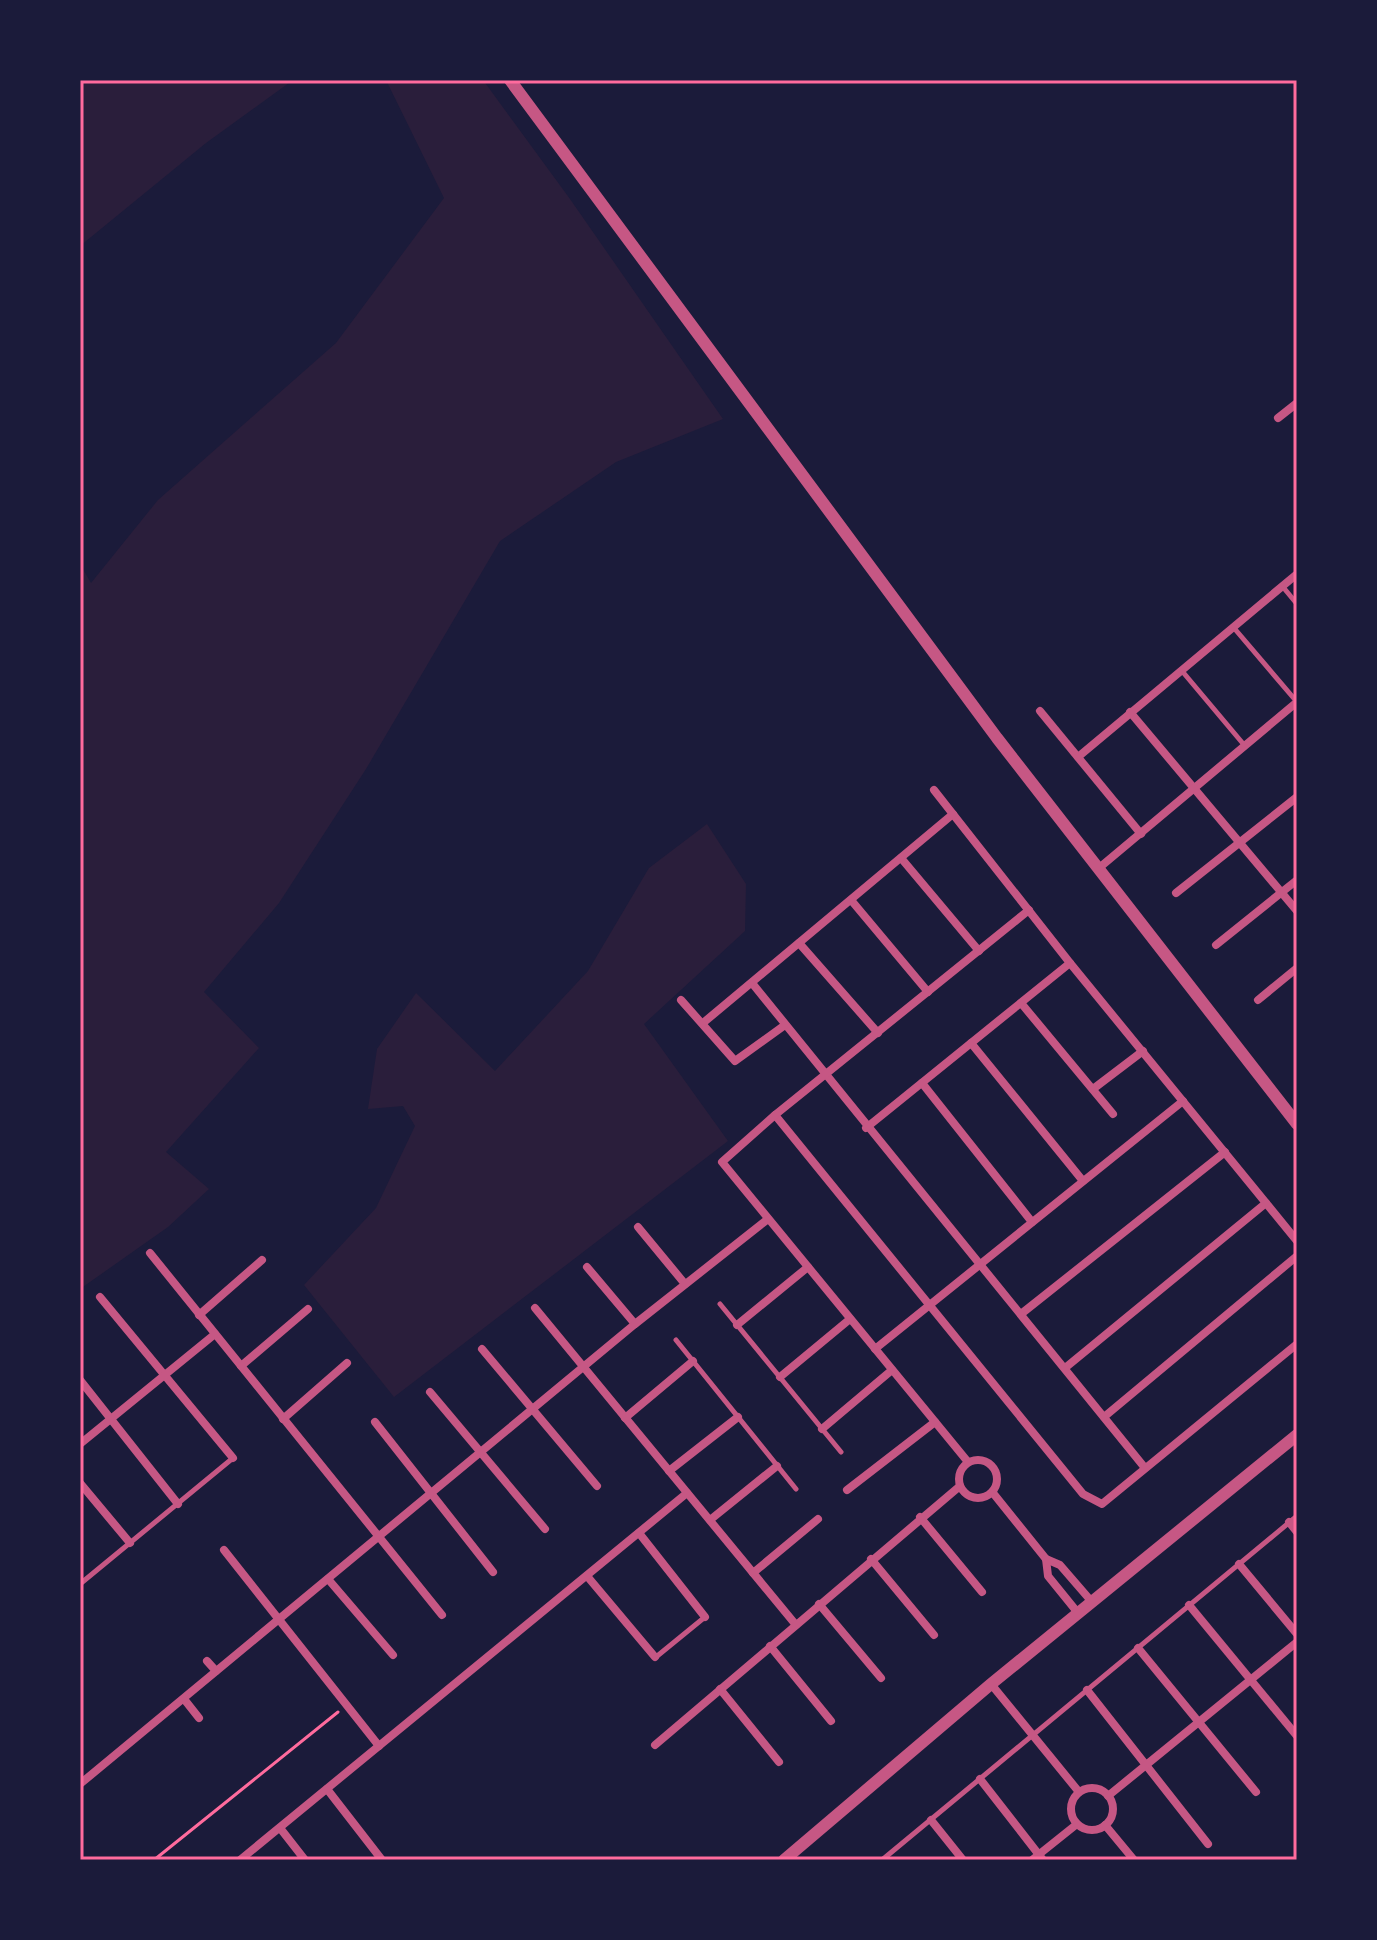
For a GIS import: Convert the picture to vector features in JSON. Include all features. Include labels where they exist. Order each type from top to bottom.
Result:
[{"type":"street","points":[[510,80],[987,725],[1297,1124]]},
{"type":"street","points":[[1278,418],[1297,403]]},
{"type":"street","points":[[1078,757],[1297,574]]},
{"type":"street","points":[[1099,868],[1297,702]]},
{"type":"street","points":[[1040,711],[1141,834]]},
{"type":"street","points":[[1130,712],[1297,911]]},
{"type":"street","points":[[934,790],[1070,963],[1297,1241]]},
{"type":"street","points":[[1176,893],[1297,797]]},
{"type":"street","points":[[703,1023],[953,814]]},
{"type":"street","points":[[901,858],[979,951]]},
{"type":"street","points":[[1216,945],[1297,880]]},
{"type":"street","points":[[851,900],[928,992]]},
{"type":"street","points":[[968,1462],[722,1162],[775,1115],[1029,910]]},
{"type":"street","points":[[799,943],[878,1033]]},
{"type":"street","points":[[866,1128],[1070,963]]},
{"type":"street","points":[[1258,1000],[1297,968]]},
{"type":"street","points":[[752,983],[866,1128],[981,1264],[1145,1468]]},
{"type":"street","points":[[681,1000],[735,1061],[785,1025]]},
{"type":"street","points":[[1021,1003],[1113,1114]]},
{"type":"street","points":[[971,1043],[1083,1181]]},
{"type":"street","points":[[1093,1089],[1143,1051]]},
{"type":"street","points":[[922,1083],[1032,1222]]},
{"type":"street","points":[[875,1349],[1183,1101]]},
{"type":"street","points":[[775,1115],[1083,1494],[1102,1504],[1297,1344]]},
{"type":"street","points":[[1021,1314],[1225,1152]]},
{"type":"street","points":[[1065,1368],[1266,1203]]},
{"type":"street","points":[[80,1784],[635,1324],[768,1219]]},
{"type":"street","points":[[638,1227],[685,1284]]},
{"type":"street","points":[[150,1253],[442,1615]]},
{"type":"street","points":[[1104,1417],[1297,1256]]},
{"type":"street","points":[[199,1315],[262,1260]]},
{"type":"street","points":[[587,1267],[635,1324]]},
{"type":"street","points":[[737,1325],[808,1267]]},
{"type":"street","points":[[100,1297],[233,1458]]},
{"type":"street","points":[[535,1308],[796,1625]]},
{"type":"street","points":[[241,1366],[308,1309]]},
{"type":"street","points":[[780,1377],[850,1319]]},
{"type":"street","points":[[80,1444],[215,1334]]},
{"type":"street","points":[[482,1349],[597,1486]]},
{"type":"street","points":[[625,1418],[693,1361]]},
{"type":"street","points":[[283,1419],[347,1363]]},
{"type":"street","points":[[822,1429],[892,1370]]},
{"type":"street","points":[[80,1380],[178,1504]]},
{"type":"street","points":[[430,1392],[545,1529]]},
{"type":"street","points":[[669,1471],[738,1417]]},
{"type":"street","points":[[375,1422],[493,1572]]},
{"type":"street","points":[[847,1490],[935,1422]]},
{"type":"street","points":[[784,1860],[991,1684],[1297,1435]]},
{"type":"street","points":[[977,1459],[994,1466],[998,1475],[993,1493],[984,1498],[965,1494],[960,1486],[960,1473],[968,1462],[977,1459]]},
{"type":"street","points":[[710,1520],[777,1466]]},
{"type":"street","points":[[80,1483],[130,1543]]},
{"type":"street","points":[[655,1745],[960,1486]]},
{"type":"street","points":[[240,1860],[687,1493]]},
{"type":"street","points":[[993,1493],[1046,1559],[1060,1565],[1092,1602]]},
{"type":"street","points":[[920,1517],[982,1592]]},
{"type":"street","points":[[753,1573],[818,1519]]},
{"type":"street","points":[[1293,1519],[1297,1532]]},
{"type":"street","points":[[639,1533],[705,1617]]},
{"type":"street","points":[[224,1550],[379,1746]]},
{"type":"street","points":[[871,1559],[934,1635]]},
{"type":"street","points":[[1046,1559],[1048,1576],[1078,1613]]},
{"type":"street","points":[[1239,1564],[1297,1634]]},
{"type":"street","points":[[587,1576],[655,1657]]},
{"type":"street","points":[[328,1579],[393,1655]]},
{"type":"street","points":[[819,1604],[881,1678]]},
{"type":"street","points":[[1189,1605],[1297,1736]]},
{"type":"street","points":[[1108,1796],[1297,1642]]},
{"type":"street","points":[[770,1646],[831,1721]]},
{"type":"street","points":[[1138,1648],[1256,1792]]},
{"type":"street","points":[[207,1661],[216,1671]]},
{"type":"street","points":[[991,1684],[1079,1792]]},
{"type":"street","points":[[720,1689],[779,1762]]},
{"type":"street","points":[[1087,1690],[1208,1844]]},
{"type":"street","points":[[184,1699],[199,1718]]},
{"type":"street","points":[[980,1779],[1038,1858],[1077,1824]]},
{"type":"street","points":[[327,1789],[382,1860]]},
{"type":"street","points":[[1097,1789],[1108,1796],[1112,1811],[1105,1825],[1087,1830],[1077,1824],[1071,1807],[1079,1792],[1097,1789]]},
{"type":"street","points":[[931,1820],[963,1860]]},
{"type":"street","points":[[1105,1825],[1134,1860]]},
{"type":"street","points":[[280,1828],[305,1860]]},
{"type":"lane","points":[[1283,586],[1297,604]]},
{"type":"lane","points":[[1233,627],[1297,702]]},
{"type":"lane","points":[[1182,670],[1245,746]]},
{"type":"lane","points":[[720,1304],[841,1452]]},
{"type":"lane","points":[[676,1340],[796,1489]]},
{"type":"lane","points":[[80,1584],[233,1458]]},
{"type":"lane","points":[[882,1860],[1293,1519]]},
{"type":"lane","points":[[655,1657],[705,1617]]},
{"type":"path","points":[[154,1860],[347,1705]]},
{"type":"shaded area","points":[[80,80],[293,80],[206,143],[80,246]]},
{"type":"shaded area","points":[[386,80],[483,80],[723,419],[616,462],[500,541],[366,769],[279,903],[204,992],[259,1048],[166,1152],[209,1189],[168,1227],[80,1289],[80,564],[91,583],[158,500],[336,343],[444,198]]},
{"type":"shaded area","points":[[707,824],[746,884],[745,931],[644,1024],[728,1141],[394,1397],[304,1285],[376,1208],[415,1126],[403,1106],[368,1109],[377,1049],[416,993],[495,1071],[588,971],[649,868]]}]
